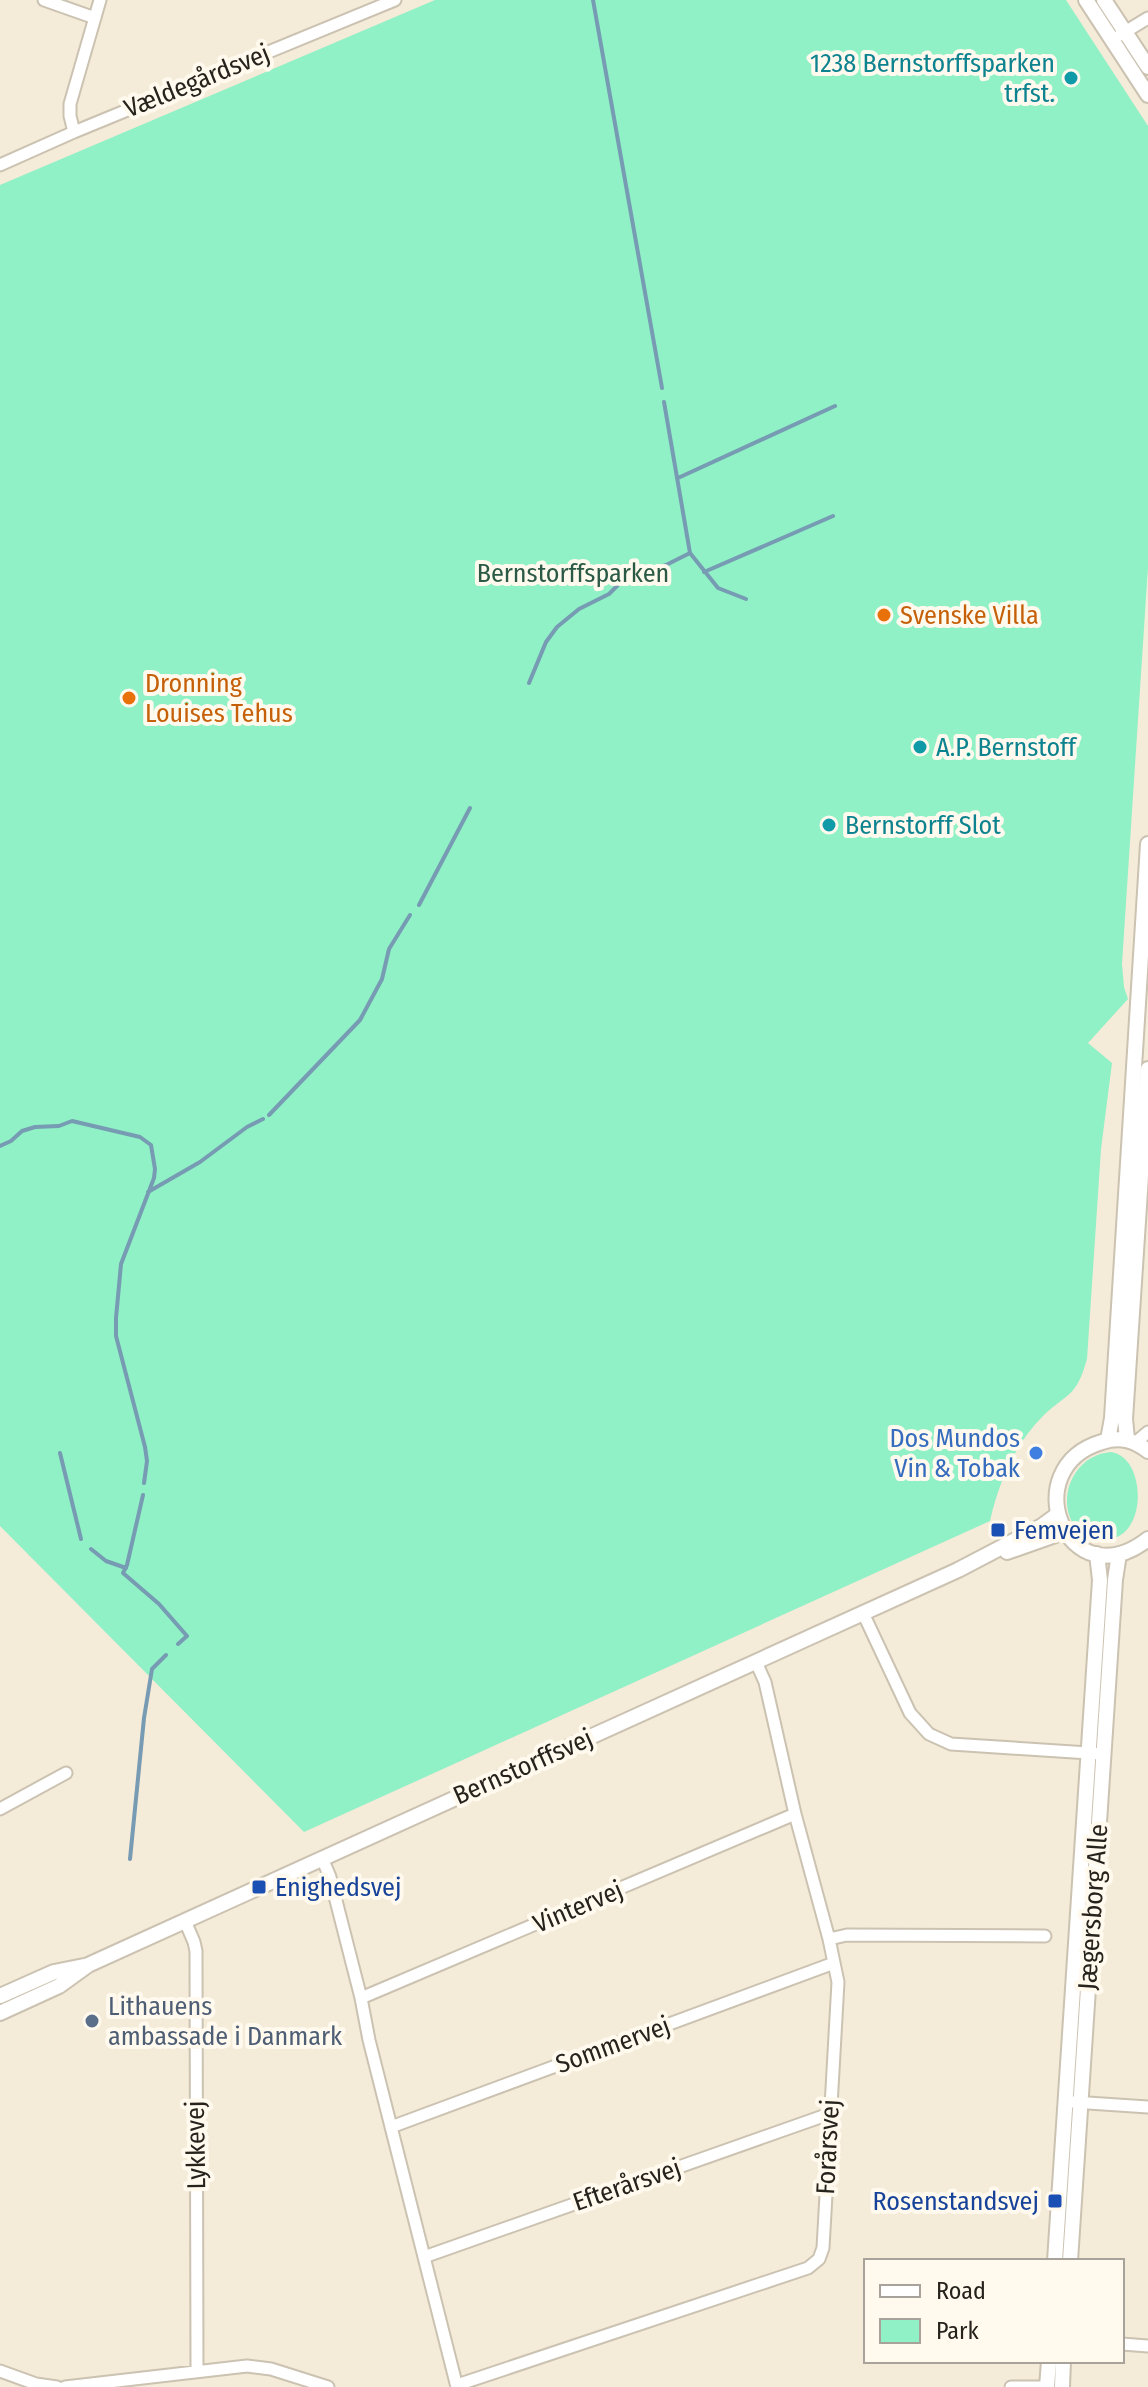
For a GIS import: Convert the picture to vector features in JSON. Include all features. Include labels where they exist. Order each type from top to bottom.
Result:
[{"type":"street","points":[[44,0],[95,18]]},
{"type":"street","points":[[74,132],[70,104],[100,0]]},
{"type":"street","name":"Vældegårdsvej","points":[[0,165],[395,0]]},
{"type":"street","points":[[1086,0],[1148,67]]},
{"type":"street","points":[[1104,0],[1148,95]]},
{"type":"street","points":[[1119,36],[1148,18]]},
{"type":"street","points":[[1108,1440],[1112,1418],[1148,844]]},
{"type":"street","points":[[1137,1444],[1125,1419],[1148,1069]]},
{"type":"street","points":[[1137,1444],[1148,1432]]},
{"type":"street","points":[[1137,1444],[1108,1440],[1082,1451],[1067,1466],[1057,1492],[1057,1515],[1064,1532],[1080,1549],[1097,1554],[1119,1554],[1147,1540]]},
{"type":"street","name":"Bernstorffsvej","points":[[0,2013],[59,1986],[88,1965],[958,1570],[1057,1515]]},
{"type":"street","name":"Bernstorffsvej","points":[[958,1570],[1064,1532]]},
{"type":"street","name":"Jægersborg Alle","points":[[1096,1754],[1100,1580],[1097,1554]]},
{"type":"street","name":"Jægersborg Alle","points":[[1055,2259],[1073,2102],[1096,1754],[1119,1554]]},
{"type":"street","points":[[863,1613],[910,1713],[929,1734],[951,1744],[1096,1754]]},
{"type":"street","name":"Forårsvej","points":[[457,2386],[808,2268],[819,2259],[823,2248],[838,1982],[765,1682],[756,1662]]},
{"type":"street","points":[[0,1809],[66,1773]]},
{"type":"street","name":"Vintervej","points":[[361,1998],[795,1814]]},
{"type":"street","points":[[322,1858],[330,1877],[361,1998],[457,2386]]},
{"type":"street","name":"Lykkevej","points":[[185,1921],[196,1951],[197,2371]]},
{"type":"street","points":[[1020,1921],[1020,1936]]},
{"type":"street","points":[[829,1939],[847,1935],[1045,1936]]},
{"type":"street","name":"Sommervej","points":[[391,2127],[834,1963]]},
{"type":"street","name":"Bernstorffsvej","points":[[0,1996],[54,1972],[88,1965]]},
{"type":"street","points":[[1073,2102],[1148,2107]]},
{"type":"street","name":"Jægersborg Alle","points":[[1070,2259],[1073,2102]]},
{"type":"street","name":"Efterårsvej","points":[[424,2257],[829,2114]]},
{"type":"street","points":[[1124,2344],[1148,2346]]},
{"type":"street","points":[[1011,2387],[1044,2387],[1049,2363]]},
{"type":"street","points":[[1062,2387],[1063,2363]]},
{"type":"street","points":[[65,2387],[247,2366],[271,2369],[328,2387]]},
{"type":"street","points":[[0,2371],[36,2384],[57,2387]]},
{"type":"green space","name":"Bernstorffsparken","points":[[435,0],[1066,0],[1148,126],[1148,567],[1122,964],[1128,999],[1088,1043],[1112,1063],[1101,1149],[1087,1359],[1075,1388],[1043,1416],[1016,1452],[1003,1478],[990,1521],[304,1832],[0,1526],[0,185]]},
{"type":"green space","points":[[1111,1452],[1123,1457],[1132,1468],[1138,1499],[1128,1528],[1118,1537],[1103,1539],[1086,1535],[1074,1525],[1068,1511],[1067,1496],[1071,1480],[1080,1467],[1094,1457]]},
{"type":"waterway","points":[[593,0],[662,388]]},
{"type":"waterway","points":[[664,402],[690,553],[718,588],[746,599]]},
{"type":"waterway","points":[[678,478],[835,406]]},
{"type":"waterway","points":[[704,572],[833,516]]},
{"type":"waterway","points":[[529,683],[546,642],[557,627],[579,609],[609,594],[621,582],[690,553]]},
{"type":"waterway","points":[[419,905],[470,808]]},
{"type":"waterway","points":[[269,1115],[360,1020],[382,979],[389,949],[410,915]]},
{"type":"waterway","points":[[148,1192],[200,1162],[247,1127],[263,1119]]},
{"type":"waterway","points":[[0,1146],[22,1131],[72,1121],[140,1137],[151,1145],[154,1178],[121,1264],[116,1318],[116,1336],[145,1447],[144,1483]]},
{"type":"waterway","points":[[60,1453],[81,1539]]},
{"type":"waterway","points":[[143,1495],[123,1573],[159,1604],[187,1636],[178,1644]]},
{"type":"waterway","points":[[91,1549],[106,1561],[126,1568]]},
{"type":"waterway","points":[[130,1859],[152,1669],[166,1655]]},
{"type":"place","name":"1238 Bernstorffsparken trfst.","points":[[1071,78]]},
{"type":"place","name":"Svenske Villa","points":[[884,615]]},
{"type":"place","name":"Dronning Louises Tehus","points":[[129,698]]},
{"type":"place","name":"A.P. Bernstoff","points":[[920,747]]},
{"type":"place","name":"Bernstorff Slot","points":[[829,825]]},
{"type":"place","name":"Dos Mundos Vin & Tobak","points":[[1036,1453]]},
{"type":"place","name":"Femvejen","points":[[998,1530]]},
{"type":"place","name":"Enighedsvej","points":[[259,1887]]},
{"type":"place","name":"Lithauens ambassade i Danmark","points":[[92,2021]]},
{"type":"place","name":"Rosenstandsvej","points":[[1055,2201]]}]
